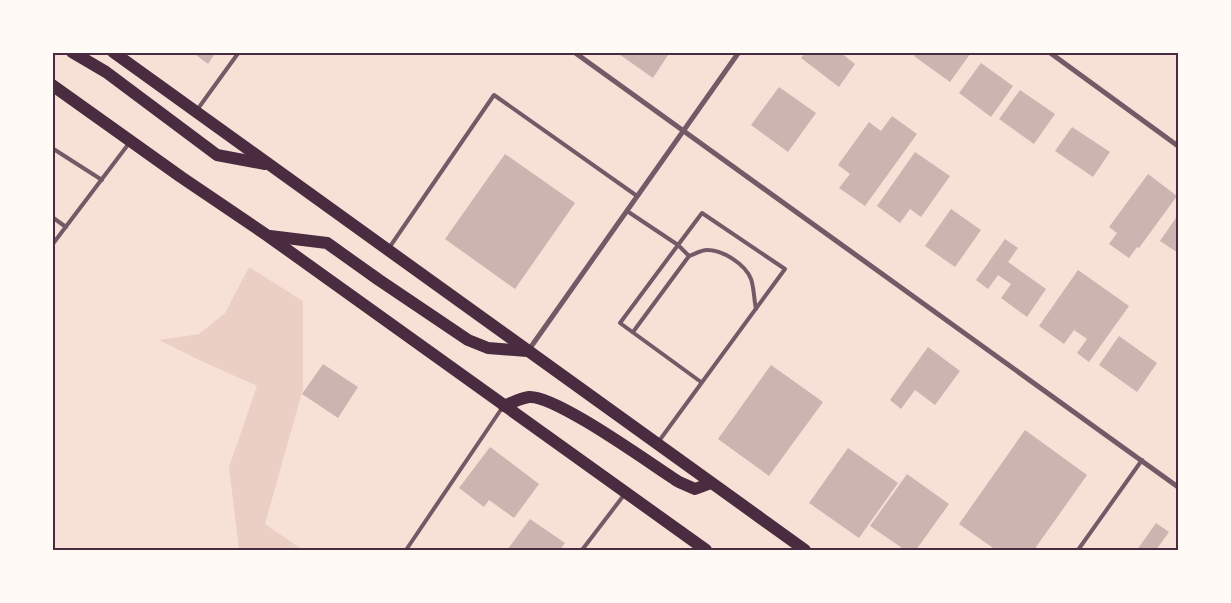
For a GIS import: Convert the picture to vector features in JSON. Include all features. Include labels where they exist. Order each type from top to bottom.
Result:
[{"type":"main road","points":[[72,52],[106,72],[217,155],[269,166]]},
{"type":"main road","points":[[114,52],[269,166],[804,550]]},
{"type":"main road","points":[[52,85],[268,236],[706,550]]},
{"type":"main road","points":[[268,236],[327,243],[468,340],[488,348],[527,351]]},
{"type":"main road","points":[[504,406],[530,397],[554,403],[578,416],[679,482],[695,489],[711,483]]},
{"type":"street","points":[[574,52],[1178,487]]},
{"type":"street","points":[[527,351],[738,52]]},
{"type":"street","points":[[1049,52],[1178,146]]},
{"type":"lane","points":[[196,112],[239,52]]},
{"type":"lane","points":[[388,250],[494,95],[637,196]]},
{"type":"lane","points":[[52,245],[131,141]]},
{"type":"lane","points":[[52,148],[102,180]]},
{"type":"lane","points":[[627,210],[678,245],[689,256]]},
{"type":"lane","points":[[657,444],[785,269],[702,213],[620,322],[701,382]]},
{"type":"lane","points":[[52,217],[66,227]]},
{"type":"lane","points":[[633,332],[689,256],[708,250],[725,254],[745,269],[751,279],[756,309]]},
{"type":"lane","points":[[406,550],[504,406]]},
{"type":"lane","points":[[1078,550],[1142,460]]},
{"type":"lane","points":[[582,550],[626,493]]},
{"type":"shaded area","points":[[249,267],[303,301],[303,389],[265,524],[303,550],[239,550],[229,467],[257,386],[159,340],[199,334],[225,313]]},
{"type":"building","points":[[192,52],[216,52],[208,64]]},
{"type":"building","points":[[616,52],[670,52],[653,78]]},
{"type":"building","points":[[806,52],[840,52],[855,64],[839,87],[801,58]]},
{"type":"building","points":[[916,52],[968,52],[970,54],[950,82],[914,56]]},
{"type":"building","points":[[981,63],[1013,86],[991,117],[959,93]]},
{"type":"building","points":[[779,87],[816,113],[788,152],[751,125]]},
{"type":"building","points":[[1020,90],[1055,114],[1034,144],[999,119]]},
{"type":"building","points":[[892,116],[917,134],[865,206],[839,188],[850,174],[838,165],[869,122],[881,131]]},
{"type":"building","points":[[1072,127],[1110,152],[1093,177],[1055,151]]},
{"type":"building","points":[[915,152],[950,176],[921,217],[910,209],[900,223],[877,206]]},
{"type":"building","points":[[505,154],[575,203],[515,289],[445,239]]},
{"type":"building","points":[[1148,174],[1177,196],[1139,248],[1137,247],[1129,258],[1109,244],[1117,233],[1109,227]]},
{"type":"building","points":[[951,209],[981,230],[955,267],[925,246]]},
{"type":"building","points":[[1178,215],[1178,253],[1160,241]]},
{"type":"building","points":[[1005,239],[1018,248],[1008,262],[1046,289],[1027,317],[1001,298],[1011,284],[998,275],[988,289],[976,280]]},
{"type":"building","points":[[1078,270],[1129,306],[1089,362],[1077,353],[1087,339],[1074,330],[1064,344],[1039,326]]},
{"type":"building","points":[[1119,336],[1157,363],[1137,392],[1099,365]]},
{"type":"building","points":[[928,347],[960,371],[935,405],[915,390],[901,409],[890,400]]},
{"type":"building","points":[[323,364],[358,387],[338,418],[302,394]]},
{"type":"building","points":[[771,365],[823,402],[769,476],[718,439]]},
{"type":"building","points":[[1025,430],[1087,475],[1034,550],[996,550],[959,524]]},
{"type":"building","points":[[490,447],[539,484],[514,518],[489,500],[484,507],[459,488]]},
{"type":"building","points":[[848,448],[898,483],[859,538],[809,503]]},
{"type":"building","points":[[907,474],[949,504],[916,550],[905,550],[870,526]]},
{"type":"building","points":[[530,519],[565,543],[560,550],[507,550]]},
{"type":"building","points":[[1156,523],[1169,532],[1156,550],[1137,550]]}]
